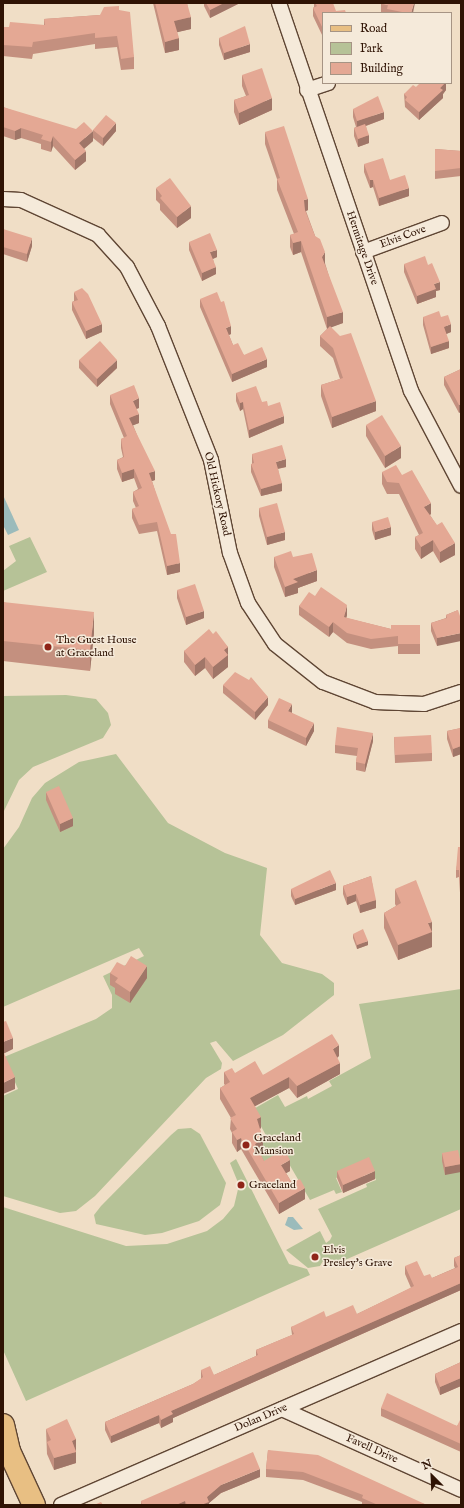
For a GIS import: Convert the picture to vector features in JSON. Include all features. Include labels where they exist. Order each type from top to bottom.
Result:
[{"type":"main road","points":[[3,1425],[6,1449],[34,1505]]},
{"type":"street","name":"Hermitage Drive","points":[[279,3],[307,90],[411,391],[459,477]]},
{"type":"street","points":[[307,90],[325,84]]},
{"type":"street","name":"Old Hickory Road","points":[[3,199],[21,200],[98,235],[127,267],[158,326],[211,460],[230,553],[248,603],[275,644],[323,682],[375,702],[424,704],[461,692]]},
{"type":"street","name":"Elvis Cove","points":[[364,252],[442,223]]},
{"type":"street","name":"Dolan Drive","points":[[61,1505],[461,1331]]},
{"type":"street","name":"Favell Drive","points":[[282,1409],[461,1490]]},
{"type":"green space","points":[[30,537],[47,572],[3,591],[3,571],[16,561],[9,546]]},
{"type":"green space","points":[[66,695],[96,699],[108,713],[111,725],[103,738],[33,767],[19,780],[3,813],[3,696]]},
{"type":"green space","points":[[116,754],[168,823],[225,853],[267,868],[260,935],[282,963],[322,974],[334,983],[334,995],[283,1035],[233,1061],[216,1041],[210,1043],[222,1063],[221,1069],[206,1078],[95,1196],[76,1211],[60,1213],[3,1196],[3,1096],[18,1089],[4,1057],[96,1019],[112,1008],[112,995],[103,976],[144,956],[139,948],[3,1007],[3,849],[19,827],[32,798],[45,783],[79,762]]},
{"type":"green space","points":[[461,989],[461,1209],[329,1267],[323,1261],[320,1266],[308,1268],[286,1250],[320,1231],[326,1243],[330,1240],[332,1236],[318,1209],[367,1187],[366,1184],[376,1180],[369,1164],[336,1178],[342,1192],[336,1194],[334,1190],[310,1200],[285,1157],[266,1168],[259,1156],[266,1152],[261,1144],[268,1139],[252,1110],[278,1095],[285,1107],[307,1096],[308,1099],[332,1086],[329,1081],[371,1058],[359,1004]]},
{"type":"green space","points":[[191,1128],[200,1134],[226,1183],[220,1205],[199,1221],[162,1233],[145,1235],[96,1224],[94,1215],[101,1206],[171,1135],[178,1129]]},
{"type":"green space","points":[[236,1159],[289,1264],[307,1269],[310,1275],[26,1401],[3,1350],[3,1207],[126,1246],[167,1244],[207,1231],[223,1219],[234,1206],[239,1185],[230,1163]]},
{"type":"water","points":[[3,495],[19,530],[8,535],[3,525]]},
{"type":"water","points":[[288,1217],[293,1217],[303,1229],[294,1230],[285,1225]]},
{"type":"building","points":[[155,3],[187,3],[191,17],[174,21],[179,38],[165,42]]},
{"type":"building","points":[[206,3],[224,3],[210,10]]},
{"type":"building","points":[[315,3],[333,3],[336,11],[345,10],[346,12],[322,12],[322,27],[313,8],[317,6]]},
{"type":"building","points":[[414,3],[411,12],[387,9],[388,5],[381,4]]},
{"type":"building","points":[[119,6],[119,10],[130,12],[134,57],[121,59],[117,36],[95,38],[95,33],[33,42],[32,47],[3,45],[4,27],[9,27],[10,22],[45,25],[44,19],[100,15],[104,7]]},
{"type":"building","points":[[245,26],[250,44],[224,53],[219,38]]},
{"type":"building","points":[[262,68],[272,98],[239,113],[234,100],[249,95],[242,75]]},
{"type":"building","points":[[419,84],[444,84],[440,88],[443,90],[419,112],[405,100],[407,97],[404,94],[413,85],[416,87]]},
{"type":"building","points":[[378,96],[384,112],[357,121],[353,109]]},
{"type":"building","points":[[3,107],[76,129],[84,122],[93,131],[79,143],[86,151],[75,160],[53,136],[51,142],[41,139],[43,135],[21,128],[15,131],[3,127]]},
{"type":"building","points":[[106,115],[116,123],[103,138],[93,130]]},
{"type":"building","points":[[365,124],[369,135],[358,139],[354,128]]},
{"type":"building","points":[[284,126],[308,199],[304,200],[305,210],[315,236],[320,239],[325,252],[322,257],[343,312],[327,317],[301,241],[293,243],[290,235],[298,232],[277,179],[280,178],[265,132]]},
{"type":"building","points":[[435,149],[461,151],[461,168],[435,171]]},
{"type":"building","points":[[383,158],[390,180],[405,175],[409,188],[379,198],[373,180],[370,180],[364,164]]},
{"type":"building","points":[[170,178],[191,206],[177,217],[160,198],[162,196],[156,188]]},
{"type":"building","points":[[3,229],[32,238],[27,254],[3,247]]},
{"type":"building","points":[[210,233],[217,250],[210,252],[216,267],[202,273],[189,242]]},
{"type":"building","points":[[425,256],[428,265],[432,263],[440,282],[434,284],[436,289],[417,296],[404,264]]},
{"type":"building","points":[[82,288],[88,294],[102,324],[86,331],[72,302],[78,300],[74,292]]},
{"type":"building","points":[[217,292],[221,302],[224,301],[231,326],[226,328],[233,345],[238,343],[244,355],[262,347],[267,359],[232,374],[200,299]]},
{"type":"building","points":[[439,311],[441,317],[448,315],[451,324],[444,327],[449,341],[431,347],[423,317]]},
{"type":"building","points":[[330,326],[340,336],[351,333],[376,401],[332,417],[321,385],[343,378],[333,348],[320,336]]},
{"type":"building","points":[[100,341],[117,360],[97,379],[79,360]]},
{"type":"building","points":[[461,369],[461,404],[459,405],[444,377]]},
{"type":"building","points":[[134,385],[139,398],[133,401],[139,414],[129,418],[155,471],[149,473],[171,534],[176,534],[180,563],[167,566],[157,522],[139,525],[132,509],[139,506],[133,492],[142,488],[134,469],[122,473],[117,460],[124,457],[121,439],[127,436],[110,395]]},
{"type":"building","points":[[256,386],[262,402],[267,401],[268,406],[280,402],[284,416],[249,430],[243,402],[240,403],[236,393]]},
{"type":"building","points":[[382,415],[401,446],[385,456],[366,425]]},
{"type":"building","points":[[282,445],[286,459],[276,462],[282,483],[261,489],[251,464],[254,463],[252,454]]},
{"type":"building","points":[[396,465],[402,475],[412,470],[431,503],[424,507],[437,525],[442,522],[455,543],[440,552],[433,540],[421,547],[415,537],[423,533],[399,483],[387,482],[382,472]]},
{"type":"building","points":[[277,503],[285,532],[267,537],[259,508]]},
{"type":"building","points":[[388,517],[391,527],[375,532],[372,522]]},
{"type":"building","points":[[291,551],[293,557],[312,553],[317,570],[293,579],[298,582],[285,587],[274,557]]},
{"type":"building","points":[[195,584],[204,611],[186,617],[177,590]]},
{"type":"building","points":[[321,587],[347,605],[344,617],[391,629],[391,625],[420,625],[420,644],[398,644],[398,636],[371,639],[347,633],[333,622],[329,627],[299,606],[309,592],[315,596]]},
{"type":"building","points":[[3,602],[94,612],[90,650],[3,641]]},
{"type":"building","points":[[458,610],[461,619],[461,633],[437,638],[431,623],[447,618],[446,615]]},
{"type":"building","points":[[209,629],[213,634],[216,631],[228,647],[224,650],[228,655],[213,667],[205,657],[195,665],[184,651]]},
{"type":"building","points":[[235,672],[249,680],[251,677],[268,697],[255,712],[223,685]]},
{"type":"building","points":[[279,698],[292,704],[288,711],[314,723],[306,738],[268,720]]},
{"type":"building","points":[[337,727],[373,733],[365,764],[356,762],[358,748],[335,745]]},
{"type":"building","points":[[461,728],[461,746],[453,749],[447,731]]},
{"type":"building","points":[[431,735],[432,753],[395,755],[394,737]]},
{"type":"building","points":[[59,786],[73,818],[60,824],[46,792]]},
{"type":"building","points":[[458,847],[461,847],[461,885],[459,870],[456,870]]},
{"type":"building","points":[[330,870],[336,883],[295,899],[291,889]]},
{"type":"building","points":[[371,876],[376,900],[360,905],[356,894],[347,897],[343,886]]},
{"type":"building","points":[[416,880],[432,922],[428,923],[432,932],[398,945],[384,913],[401,903],[395,889]]},
{"type":"building","points":[[363,929],[368,941],[357,945],[353,934]]},
{"type":"building","points":[[131,956],[147,966],[130,992],[115,982],[118,978],[110,973],[117,962],[125,966]]},
{"type":"building","points":[[6,1021],[13,1038],[3,1042],[3,1022]]},
{"type":"building","points":[[332,1034],[339,1045],[333,1049],[340,1063],[297,1086],[289,1077],[250,1098],[261,1117],[257,1119],[263,1139],[255,1144],[264,1161],[284,1149],[290,1160],[281,1165],[292,1183],[300,1179],[305,1188],[279,1203],[241,1138],[237,1140],[232,1132],[237,1129],[230,1118],[236,1115],[220,1088],[230,1082],[224,1072],[232,1068],[235,1073],[255,1061],[263,1075]]},
{"type":"building","points":[[3,1051],[15,1077],[3,1083]]},
{"type":"building","points":[[458,1150],[461,1164],[445,1167],[442,1153]]},
{"type":"building","points":[[369,1157],[375,1171],[343,1185],[337,1171]]},
{"type":"building","points":[[461,1255],[461,1283],[171,1411],[173,1414],[161,1420],[159,1415],[111,1436],[105,1422],[193,1384],[203,1377],[201,1370],[210,1366],[214,1375],[258,1355],[256,1350],[294,1334],[291,1327],[324,1311],[326,1317],[353,1305],[357,1314],[414,1286],[405,1266],[417,1261],[424,1276],[430,1274],[432,1278],[458,1267],[454,1258]]},
{"type":"building","points":[[461,1362],[461,1378],[440,1387],[435,1374]]},
{"type":"building","points":[[387,1393],[457,1426],[460,1420],[461,1444],[381,1408]]},
{"type":"building","points":[[67,1419],[76,1439],[72,1441],[76,1452],[54,1458],[47,1442],[51,1440],[46,1429]]},
{"type":"building","points":[[268,1450],[318,1455],[427,1505],[378,1505],[362,1498],[363,1495],[303,1472],[266,1469]]},
{"type":"building","points":[[253,1452],[260,1469],[221,1485],[207,1497],[209,1502],[201,1505],[187,1505],[185,1501],[176,1505],[142,1505],[141,1501]]},
{"type":"building","points":[[101,1502],[103,1505],[94,1505]]},
{"type":"place","name":"The Guest House at Graceland","points":[[48,647]]},
{"type":"place","name":"Graceland Mansion","points":[[246,1145]]},
{"type":"place","name":"Graceland","points":[[241,1185]]},
{"type":"place","name":"Elvis Presley's Grave","points":[[315,1257]]}]
